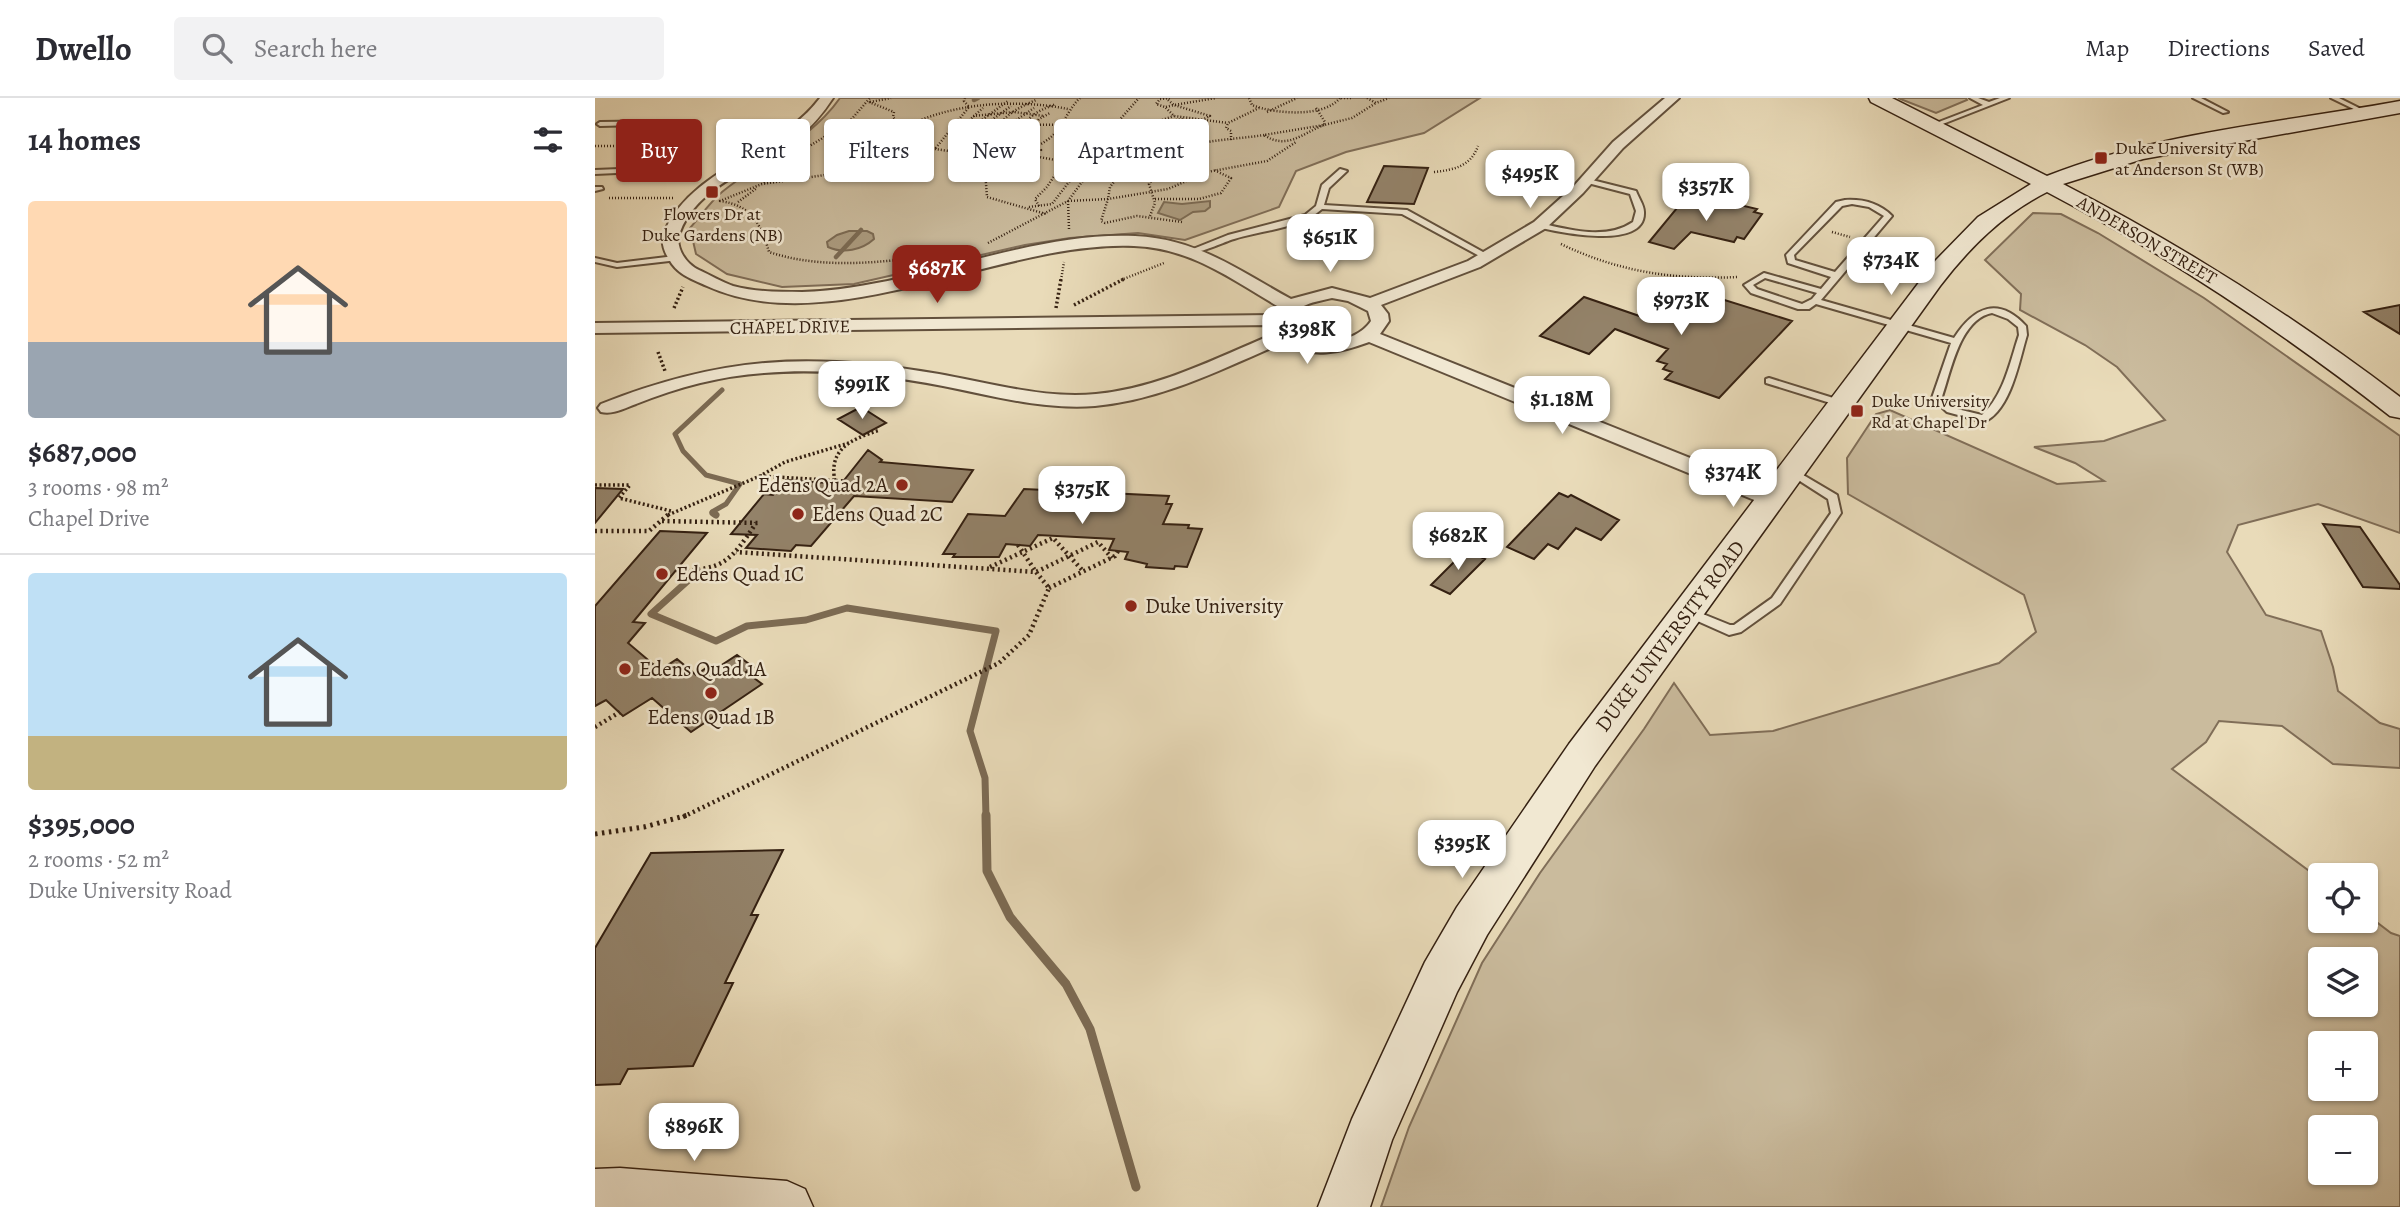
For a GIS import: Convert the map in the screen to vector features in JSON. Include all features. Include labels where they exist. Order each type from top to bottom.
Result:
[{"type":"main road","name":"ANDERSON STREET","points":[[1878,98],[2046,183],[2245,298],[2400,410]]},
{"type":"main road","name":"DUKE UNIVERSITY ROAD","points":[[1344,1207],[1369,1136],[1441,977],[1472,921],[1582,755],[1793,472],[1930,282],[1986,221],[2046,183],[2107,162],[2169,148],[2400,107]]},
{"type":"main road","points":[[595,1195],[661,1197],[787,1207]]},
{"type":"street","points":[[599,413],[682,381],[737,370],[789,366],[886,372],[1042,399],[1102,399],[1161,386],[1284,321],[1301,299],[1332,293],[1361,298],[1371,303],[1379,319],[1368,335],[1341,346],[1324,348],[1294,343],[1284,321],[1192,251],[1139,242],[1079,244],[871,290],[802,297],[765,296],[727,289],[698,278],[675,258],[670,236],[685,209],[725,178],[801,127],[817,113],[827,98]]},
{"type":"street","points":[[1371,303],[1448,276],[1488,257],[1540,225],[1587,180],[1618,145],[1672,98]]},
{"type":"street","name":"CHAPEL DRIVE","points":[[595,328],[1284,321]]},
{"type":"street","points":[[1368,335],[1772,499]]},
{"type":"lane","points":[[1973,98],[1989,105]]},
{"type":"lane","points":[[1933,126],[2006,98]]},
{"type":"lane","points":[[2196,98],[2225,112]]},
{"type":"lane","points":[[2334,98],[2366,113]]},
{"type":"lane","points":[[600,124],[616,124]]},
{"type":"lane","points":[[1192,251],[1242,233],[1308,217],[1320,207],[1325,187],[1342,171]]},
{"type":"lane","points":[[595,172],[616,172]]},
{"type":"lane","points":[[1540,225],[1597,235],[1617,233],[1633,227],[1641,216],[1640,207],[1631,191],[1587,180]]},
{"type":"lane","points":[[1823,292],[1764,275],[1748,285],[1754,291],[1806,307],[1815,301],[1823,292],[1838,275],[1888,216],[1877,207],[1849,201],[1834,208],[1790,255],[1791,261],[1838,275]]},
{"type":"lane","points":[[1320,207],[1404,212],[1488,257]]},
{"type":"lane","points":[[595,260],[617,265],[675,258]]},
{"type":"lane","points":[[1815,301],[1956,342]]},
{"type":"lane","points":[[1988,310],[2005,314],[2022,326],[2023,335],[2000,400],[1992,414],[1984,419],[1950,410],[1937,398],[1956,342],[1967,322],[1988,310]]},
{"type":"lane","points":[[1769,381],[1843,404]]},
{"type":"lane","points":[[1688,612],[1729,630],[1737,629],[1776,601],[1836,513],[1833,497],[1793,472]]},
{"type":"path","points":[[869,100],[891,98]]},
{"type":"path","points":[[965,98],[964,101],[969,107]]},
{"type":"path","points":[[1062,119],[1080,98]]},
{"type":"path","points":[[1120,119],[1139,98]]},
{"type":"path","points":[[1165,107],[1216,98]]},
{"type":"path","points":[[1249,98],[1252,105],[1275,115],[1286,115],[1336,103],[1341,98],[1352,98]]},
{"type":"path","points":[[1267,112],[1297,98]]},
{"type":"path","points":[[1367,98],[1376,103]]},
{"type":"path","points":[[1209,141],[1324,125],[1352,118],[1389,98]]},
{"type":"path","points":[[982,119],[1012,99]]},
{"type":"path","points":[[917,119],[1012,99],[1039,99],[1058,103],[1068,110]]},
{"type":"path","points":[[1005,119],[1039,99]]},
{"type":"path","points":[[1174,116],[1165,107],[1156,104],[1160,99],[1169,99],[1174,105],[1210,116],[1205,119]]},
{"type":"path","points":[[869,100],[894,112],[895,119]]},
{"type":"path","points":[[850,119],[864,109],[869,100]]},
{"type":"path","points":[[1029,119],[1058,103]]},
{"type":"path","points":[[994,119],[1011,106]]},
{"type":"path","points":[[958,119],[969,107]]},
{"type":"path","points":[[969,119],[983,108]]},
{"type":"path","points":[[1017,119],[1034,108]]},
{"type":"path","points":[[1209,122],[1228,123],[1259,108]]},
{"type":"path","points":[[1316,108],[1325,122],[1324,125]]},
{"type":"path","points":[[972,116],[1014,112],[1044,116]]},
{"type":"path","points":[[1040,120],[1050,113]]},
{"type":"path","points":[[1165,119],[1174,116],[1190,119]]},
{"type":"path","points":[[1228,123],[1226,128],[1231,131],[1231,140]]},
{"type":"path","points":[[1067,201],[1108,199],[1168,189],[1214,170],[1267,161],[1324,125]]},
{"type":"path","points":[[935,149],[948,130]]},
{"type":"path","points":[[1263,135],[1272,142],[1296,142]]},
{"type":"path","points":[[738,202],[762,184],[791,156],[824,141]]},
{"type":"path","points":[[595,146],[616,146]]},
{"type":"path","points":[[1434,172],[1452,170],[1468,164],[1476,157],[1478,146]]},
{"type":"path","points":[[942,255],[822,262],[781,258],[769,253],[753,215],[738,202],[720,201],[762,184],[867,169],[921,148],[948,151]]},
{"type":"path","points":[[1155,198],[1199,199],[1221,193],[1231,178],[1214,170]]},
{"type":"path","points":[[1039,206],[1035,199],[1054,176]]},
{"type":"path","points":[[986,182],[987,197],[1003,205],[1028,208],[1046,214]]},
{"type":"path","points":[[1028,208],[1052,204],[1069,182]]},
{"type":"path","points":[[979,246],[1009,234],[1067,201],[1081,182]]},
{"type":"path","points":[[1114,182],[1110,187],[1102,223],[1149,216],[1175,223],[1182,222]]},
{"type":"path","points":[[1149,216],[1154,211],[1155,198],[1151,192],[1150,182]]},
{"type":"path","points":[[1067,201],[1070,240]]},
{"type":"path","points":[[1824,230],[1866,242]]},
{"type":"path","points":[[1554,240],[1591,260],[1646,275],[1687,280],[1739,277]]},
{"type":"path","points":[[1063,310],[1057,313],[1056,305],[1067,257]]},
{"type":"path","points":[[1071,306],[1133,274],[1171,261]]},
{"type":"path","points":[[595,531],[649,531],[672,511],[760,476],[785,462],[849,443],[880,430]]},
{"type":"path","points":[[837,489],[831,468],[834,457],[849,443]]},
{"type":"path","points":[[760,476],[843,481]]},
{"type":"path","points":[[595,485],[630,485],[619,498],[672,511]]},
{"type":"path","points":[[661,520],[758,523],[730,560],[705,572],[676,570]]},
{"type":"path","points":[[988,569],[1053,538],[1083,571]]},
{"type":"path","points":[[736,552],[1036,572],[1098,542],[1112,558]]},
{"type":"path","points":[[1018,545],[1049,588]]},
{"type":"path","points":[[595,834],[644,827],[687,816],[999,663],[1030,635],[1049,588],[1112,558],[1118,551]]},
{"type":"path","points":[[595,727],[620,712]]},
{"type":"shaded area","points":[[840,98],[1480,98],[1424,133],[1346,152],[1296,171],[1279,207],[1185,240],[1138,233],[1070,238],[1025,245],[854,284],[782,287],[727,274],[696,254],[690,228],[713,200],[734,182],[810,182],[810,130]]},
{"type":"shaded area","points":[[1898,98],[1966,98],[1967,100],[1936,113]]},
{"type":"shaded area","points":[[1210,201],[1210,207],[1205,211],[1193,212],[1180,220],[1158,213],[1164,202],[1182,204]]},
{"type":"shaded area","points":[[2033,213],[2061,214],[2098,233],[2204,298],[2400,436],[2400,533],[2318,504],[2238,525],[2227,552],[2266,615],[2321,631],[2338,691],[2380,723],[2400,729],[2400,768],[2333,764],[2282,726],[2219,721],[2206,742],[2172,769],[2308,870],[2308,933],[2378,933],[2378,923],[2400,936],[2400,1207],[1381,1207],[1409,1127],[1482,963],[1540,873],[1674,683],[1710,735],[1773,731],[1999,663],[2036,632],[2024,595],[1848,494],[1847,458],[1876,414],[1890,410],[2057,484],[2104,481],[2075,463],[2034,447],[2104,441],[2165,420],[2117,367],[2085,345],[2020,310],[2021,294],[1985,260]]},
{"type":"shaded area","points":[[849,231],[867,231],[873,234],[874,239],[852,250],[828,247],[827,242]]},
{"type":"building","points":[[1384,166],[1428,168],[1414,204],[1367,202]]},
{"type":"building","points":[[1686,197],[1733,208],[1736,204],[1757,209],[1754,212],[1762,214],[1744,239],[1737,237],[1734,242],[1691,232],[1674,249],[1649,242]]},
{"type":"building","points":[[1689,289],[1792,321],[1719,398],[1665,379],[1672,372],[1663,369],[1667,364],[1657,361],[1668,349],[1615,329],[1589,354],[1540,336],[1584,297],[1654,321]]},
{"type":"building","points":[[2400,305],[2400,334],[2364,312]]},
{"type":"building","points":[[861,407],[886,423],[863,435],[838,419]]},
{"type":"building","points":[[868,450],[882,460],[880,462],[973,470],[952,502],[854,496],[811,546],[796,545],[791,551],[746,548],[757,535],[731,534],[764,494],[773,495],[786,480],[841,484]]},
{"type":"building","points":[[595,488],[623,489],[595,523]]},
{"type":"building","points":[[1024,489],[1169,496],[1166,504],[1172,504],[1163,524],[1189,525],[1188,528],[1202,529],[1187,567],[1175,566],[1174,569],[1146,567],[1147,564],[1125,559],[1128,552],[1109,550],[1114,539],[1038,535],[1030,546],[1006,544],[999,557],[953,557],[955,554],[943,554],[968,514],[1005,516]]},
{"type":"building","points":[[1559,493],[1568,497],[1571,495],[1619,520],[1601,540],[1576,528],[1558,549],[1548,544],[1534,559],[1507,547]]},
{"type":"building","points":[[2323,524],[2360,527],[2400,585],[2400,589],[2363,587]]},
{"type":"building","points":[[660,531],[707,533],[633,622],[645,623],[628,643],[660,670],[677,659],[696,675],[706,668],[711,672],[737,655],[753,667],[746,672],[762,684],[691,732],[652,698],[623,716],[606,700],[595,706],[595,606]]},
{"type":"building","points":[[1466,550],[1485,559],[1450,594],[1431,585]]},
{"type":"building","points":[[783,850],[751,915],[758,915],[725,983],[733,983],[693,1066],[628,1069],[620,1084],[595,1085],[595,948],[651,853]]},
{"type":"waterway","points":[[974,100],[978,98]]},
{"type":"waterway","points":[[836,257],[861,230]]},
{"type":"waterway","points":[[713,513],[726,504],[740,484],[706,475],[683,451],[675,434],[722,390]]},
{"type":"waterway","points":[[692,577],[651,614],[716,641],[747,626],[806,620],[847,608],[996,631],[970,731],[985,778],[986,817]]},
{"type":"waterway","points":[[986,815],[987,871],[1010,917],[1066,984],[1090,1029],[1136,1187]]},
{"type":"place","name":"Duke University Rd at Anderson St (WB)","points":[[2101,158]]},
{"type":"place","name":"Flowers Dr at Duke Gardens (NB)","points":[[712,192]]},
{"type":"place","name":"Duke University Rd at Chapel Dr","points":[[1857,411]]},
{"type":"place","name":"Edens Quad 2A","points":[[902,485]]},
{"type":"place","name":"Edens Quad 2C","points":[[798,514]]},
{"type":"place","name":"Edens Quad 1C","points":[[662,574]]},
{"type":"place","name":"Duke University","points":[[1131,606]]},
{"type":"place","name":"Edens Quad 1A","points":[[625,669]]},
{"type":"place","name":"Edens Quad 1B","points":[[711,693]]}]
